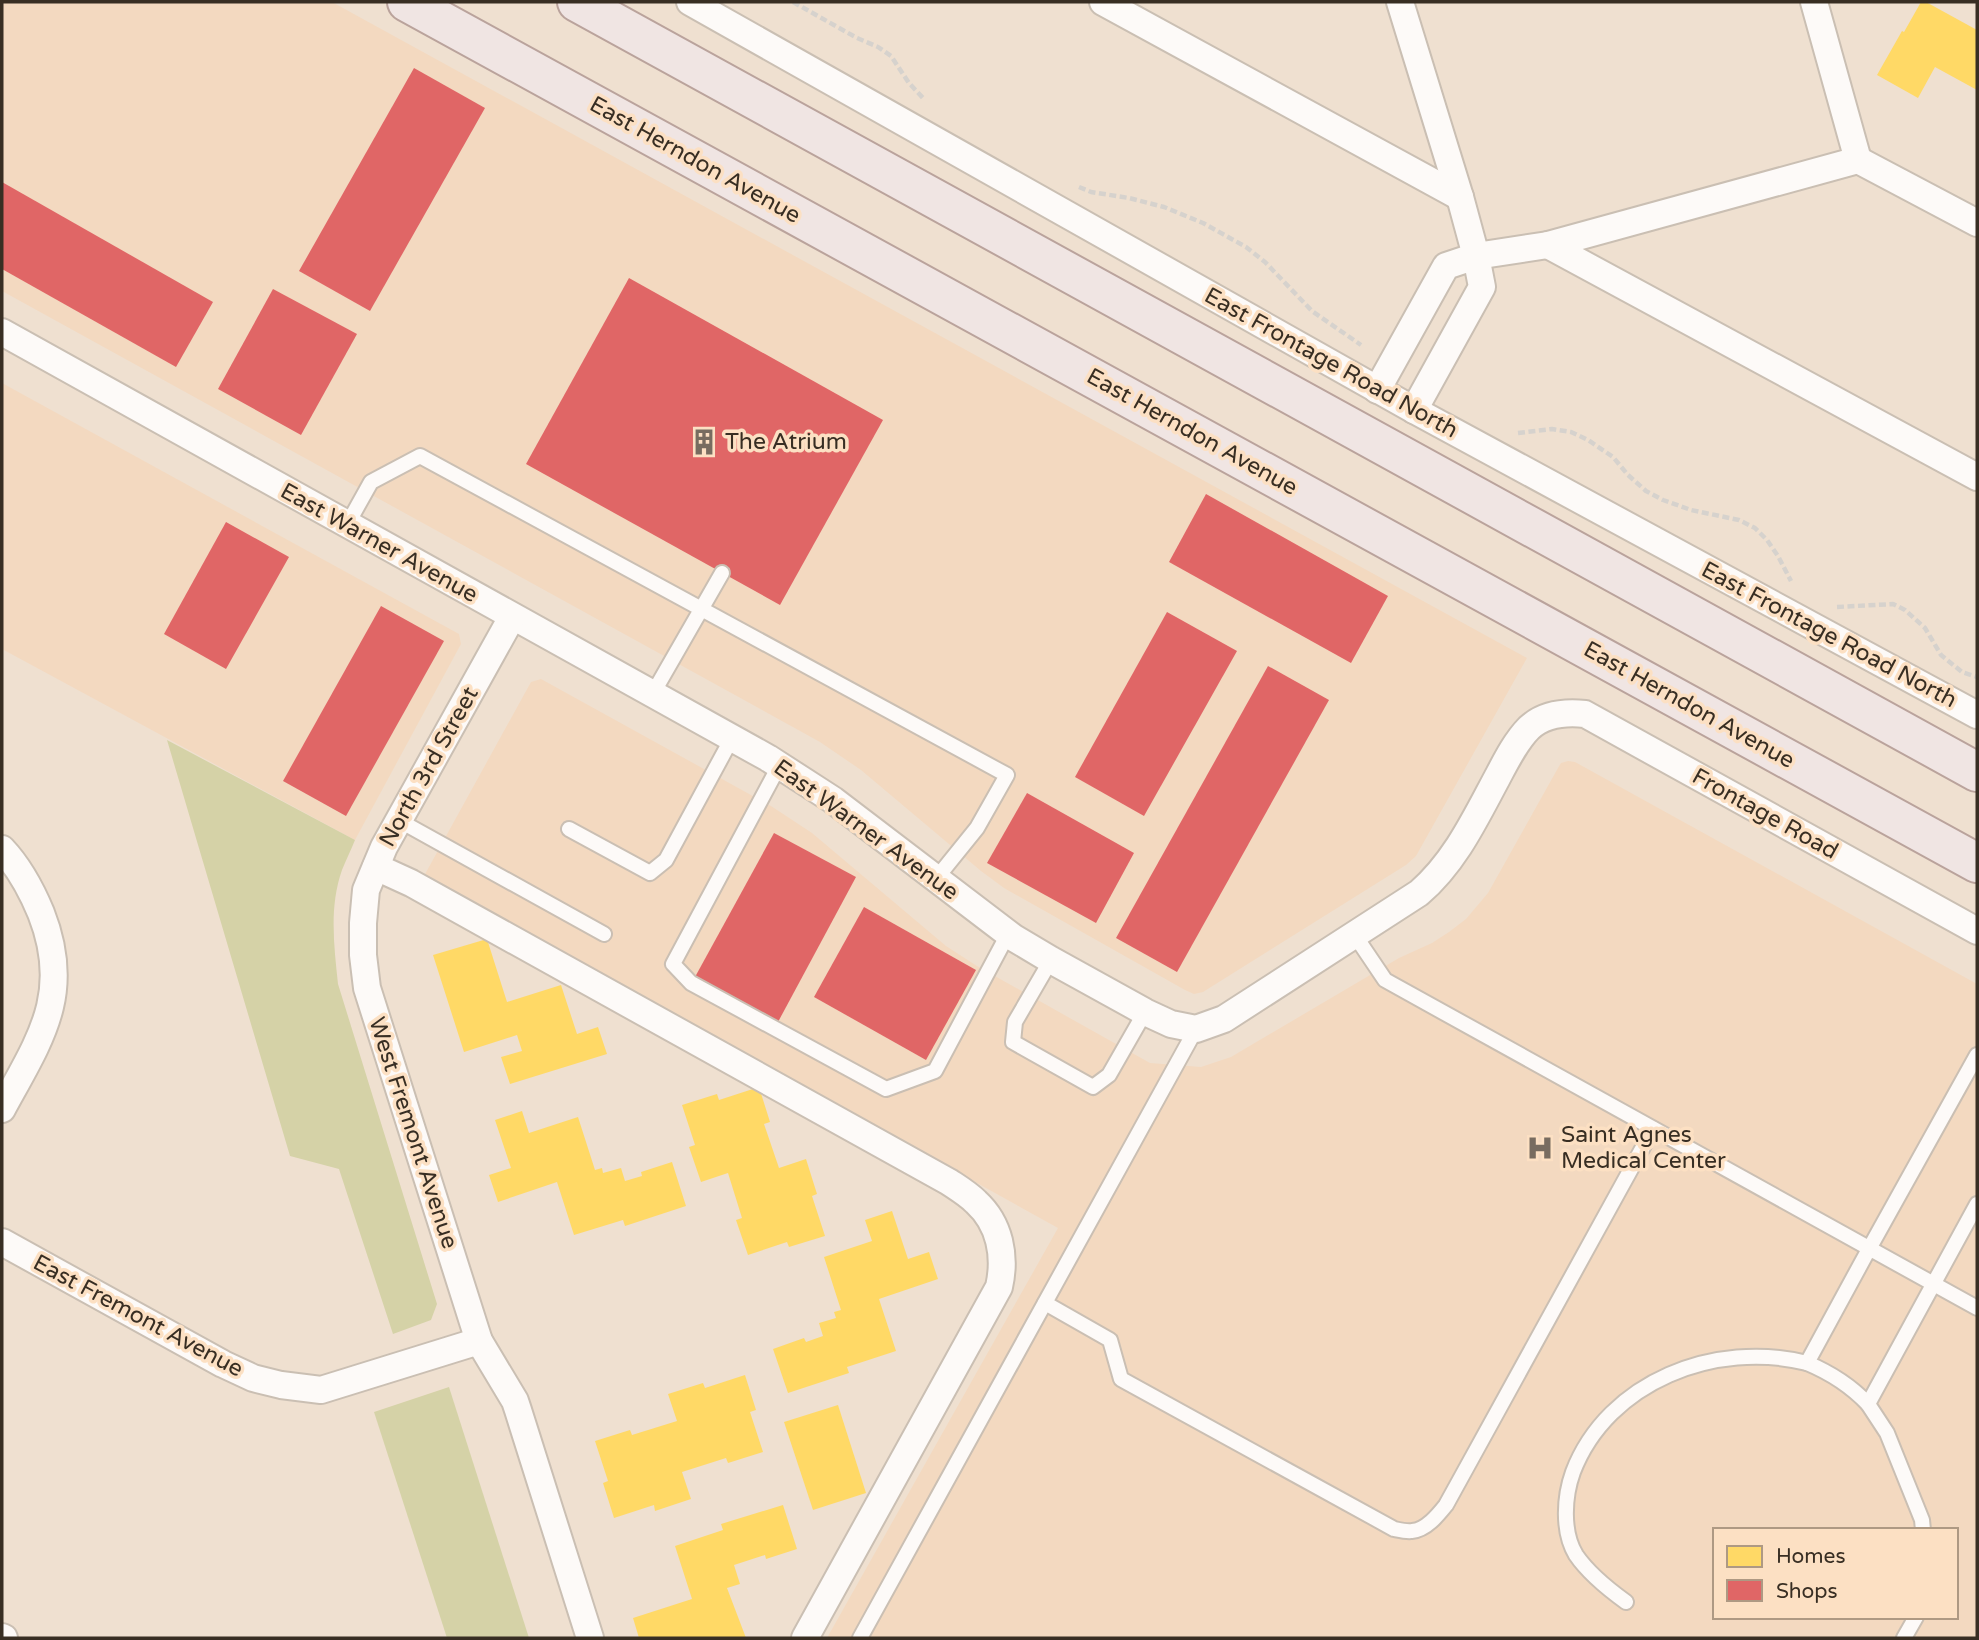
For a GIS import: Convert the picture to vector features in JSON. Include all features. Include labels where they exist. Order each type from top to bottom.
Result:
[{"type":"main road","name":"East Herndon Avenue","points":[[407,2],[1977,863]]},
{"type":"main road","points":[[577,2],[1977,772]]},
{"type":"street","name":"East Frontage Road North","points":[[690,2],[1377,390],[1977,715]]},
{"type":"street","points":[[1103,2],[1460,198]]},
{"type":"street","points":[[1400,2],[1460,198],[1482,287],[1414,410]]},
{"type":"street","points":[[1814,2],[1858,160]]},
{"type":"street","points":[[1377,390],[1446,266],[1476,256],[1548,245],[1858,160],[1977,223]]},
{"type":"street","points":[[1548,245],[1977,477]]},
{"type":"street","name":"East Warner Avenue","points":[[2,332],[732,738],[833,800],[1008,934],[1145,1012],[1171,1024],[1196,1029]]},
{"type":"street","name":"North 3rd Street","points":[[363,923],[366,890],[384,847],[512,617]]},
{"type":"street","name":"Frontage Road","points":[[1354,934],[1434,881],[1446,867],[1510,754],[1529,728],[1549,717],[1567,712],[1585,714],[1977,932]]},
{"type":"street","points":[[2,849],[15,862],[32,890],[53,951],[55,987],[35,1048],[2,1109]]},
{"type":"street","points":[[376,867],[411,883],[949,1182],[976,1202],[991,1220],[1001,1243],[1003,1269],[999,1287],[805,1638]]},
{"type":"street","name":"West Fremont Avenue","points":[[363,923],[367,988],[479,1341],[515,1401],[590,1638]]},
{"type":"street","points":[[1196,1029],[1224,1019],[1354,934]]},
{"type":"street","name":"East Fremont Avenue","points":[[2,1242],[223,1364],[253,1378],[281,1385],[321,1390],[479,1341]]},
{"type":"lane","points":[[347,525],[371,482],[421,456],[1007,775],[977,828],[935,880]]},
{"type":"lane","points":[[652,695],[722,573]]},
{"type":"lane","points":[[569,829],[650,873],[666,860],[732,738]]},
{"type":"lane","points":[[779,766],[673,964],[691,983],[886,1089],[935,1071],[1008,934]]},
{"type":"lane","points":[[400,821],[604,934]]},
{"type":"lane","points":[[1354,934],[1385,980],[1977,1308]]},
{"type":"lane","points":[[1051,960],[1015,1022],[1013,1042],[1093,1087],[1109,1076],[1145,1012]]},
{"type":"lane","points":[[860,1638],[1196,1029]]},
{"type":"lane","points":[[1807,1363],[1977,1055]]},
{"type":"lane","points":[[1045,1303],[1110,1340],[1121,1380],[1394,1529],[1412,1531],[1425,1526],[1438,1516],[1446,1505],[1653,1129]]},
{"type":"lane","points":[[1868,1404],[1977,1204]]},
{"type":"lane","points":[[1626,1602],[1604,1586],[1576,1554],[1568,1535],[1568,1487],[1578,1459],[1609,1416],[1629,1398],[1662,1378],[1688,1368],[1737,1356],[1786,1357],[1840,1378],[1868,1404],[1887,1433],[1923,1528]]},
{"type":"lane","points":[[1904,1638],[1915,1619]]},
{"type":"shaded area","points":[[2,2],[332,2],[1527,658],[1416,856],[1406,865],[1203,992],[1194,994],[1004,888],[861,770],[820,742],[2,291]]},
{"type":"shaded area","points":[[2,383],[459,634],[461,644],[355,840],[2,649]]},
{"type":"shaded area","name":"Saint Agnes Medical Center","points":[[541,679],[771,806],[812,833],[946,946],[977,966],[1150,1063],[1201,1067],[1231,1057],[1399,958],[1432,943],[1466,919],[1488,893],[1561,763],[1575,762],[1977,984],[1977,1638],[827,1638],[1058,1228],[424,876],[531,682]]},
{"type":"shaded area","points":[[167,740],[355,840],[342,870],[335,898],[338,984],[437,1304],[431,1320],[393,1334],[339,1169],[290,1156]]},
{"type":"shaded area","points":[[449,1387],[529,1638],[447,1638],[374,1412]]},
{"type":"building: Homes","points":[[1921,2],[1926,2],[1977,30],[1977,90],[1935,67],[1918,98],[1877,75]]},
{"type":"building: Homes","points":[[487,939],[507,1002],[561,985],[577,1034],[598,1027],[607,1054],[510,1084],[501,1057],[522,1051],[517,1035],[464,1052],[433,955]]},
{"type":"building: Homes","points":[[759,1087],[770,1122],[764,1124],[779,1168],[806,1159],[817,1194],[812,1196],[825,1236],[789,1247],[787,1242],[748,1255],[736,1220],[742,1218],[728,1173],[701,1182],[689,1147],[695,1145],[682,1105],[717,1094],[719,1100]]},
{"type":"building: Homes","points":[[522,1111],[529,1133],[578,1117],[595,1170],[602,1168],[603,1173],[621,1168],[625,1181],[642,1176],[641,1172],[672,1162],[686,1206],[625,1226],[623,1220],[574,1235],[557,1182],[498,1202],[489,1175],[511,1168],[495,1120]]},
{"type":"building: Homes","points":[[892,1211],[908,1259],[929,1252],[938,1279],[879,1299],[896,1351],[847,1367],[849,1373],[788,1393],[773,1349],[804,1338],[806,1342],[823,1336],[819,1323],[836,1318],[834,1312],[841,1310],[824,1257],[872,1241],[865,1220]]},
{"type":"building: Homes","points":[[745,1375],[756,1410],[750,1412],[763,1452],[728,1463],[726,1458],[682,1472],[691,1499],[655,1511],[654,1505],[614,1518],[603,1483],[608,1481],[595,1441],[630,1430],[632,1435],[677,1421],[668,1394],[703,1383],[705,1388]]},
{"type":"building: Homes","points":[[838,1405],[866,1493],[813,1510],[784,1422]]},
{"type":"building: Homes","points":[[783,1505],[797,1549],[734,1565],[740,1584],[727,1588],[746,1638],[639,1638],[633,1618],[692,1599],[675,1546],[723,1530],[721,1524]]},
{"type":"building: Shops","points":[[414,68],[485,108],[370,311],[299,271]]},
{"type":"building: Shops","points":[[2,182],[213,302],[176,367],[2,269]]},
{"type":"building: Shops","name":"The Atrium","points":[[629,278],[883,420],[780,605],[526,464]]},
{"type":"building: Shops","points":[[273,289],[357,334],[301,435],[218,389]]},
{"type":"building: Shops","points":[[1206,494],[1388,596],[1351,663],[1169,562]]},
{"type":"building: Shops","points":[[226,522],[289,557],[226,669],[164,634]]},
{"type":"building: Shops","points":[[381,606],[444,641],[346,816],[283,781]]},
{"type":"building: Shops","points":[[1167,612],[1237,651],[1144,816],[1075,777]]},
{"type":"building: Shops","points":[[1268,666],[1329,700],[1177,972],[1116,938]]},
{"type":"building: Shops","points":[[1027,793],[1134,853],[1096,923],[987,863]]},
{"type":"building: Shops","points":[[774,833],[856,877],[778,1022],[695,977]]},
{"type":"building: Shops","points":[[864,907],[976,970],[926,1060],[814,997]]},
{"type":"place","name":"The Atrium","points":[[704,442]]},
{"type":"place","name":"Saint Agnes Medical Center","points":[[1540,1148]]}]
